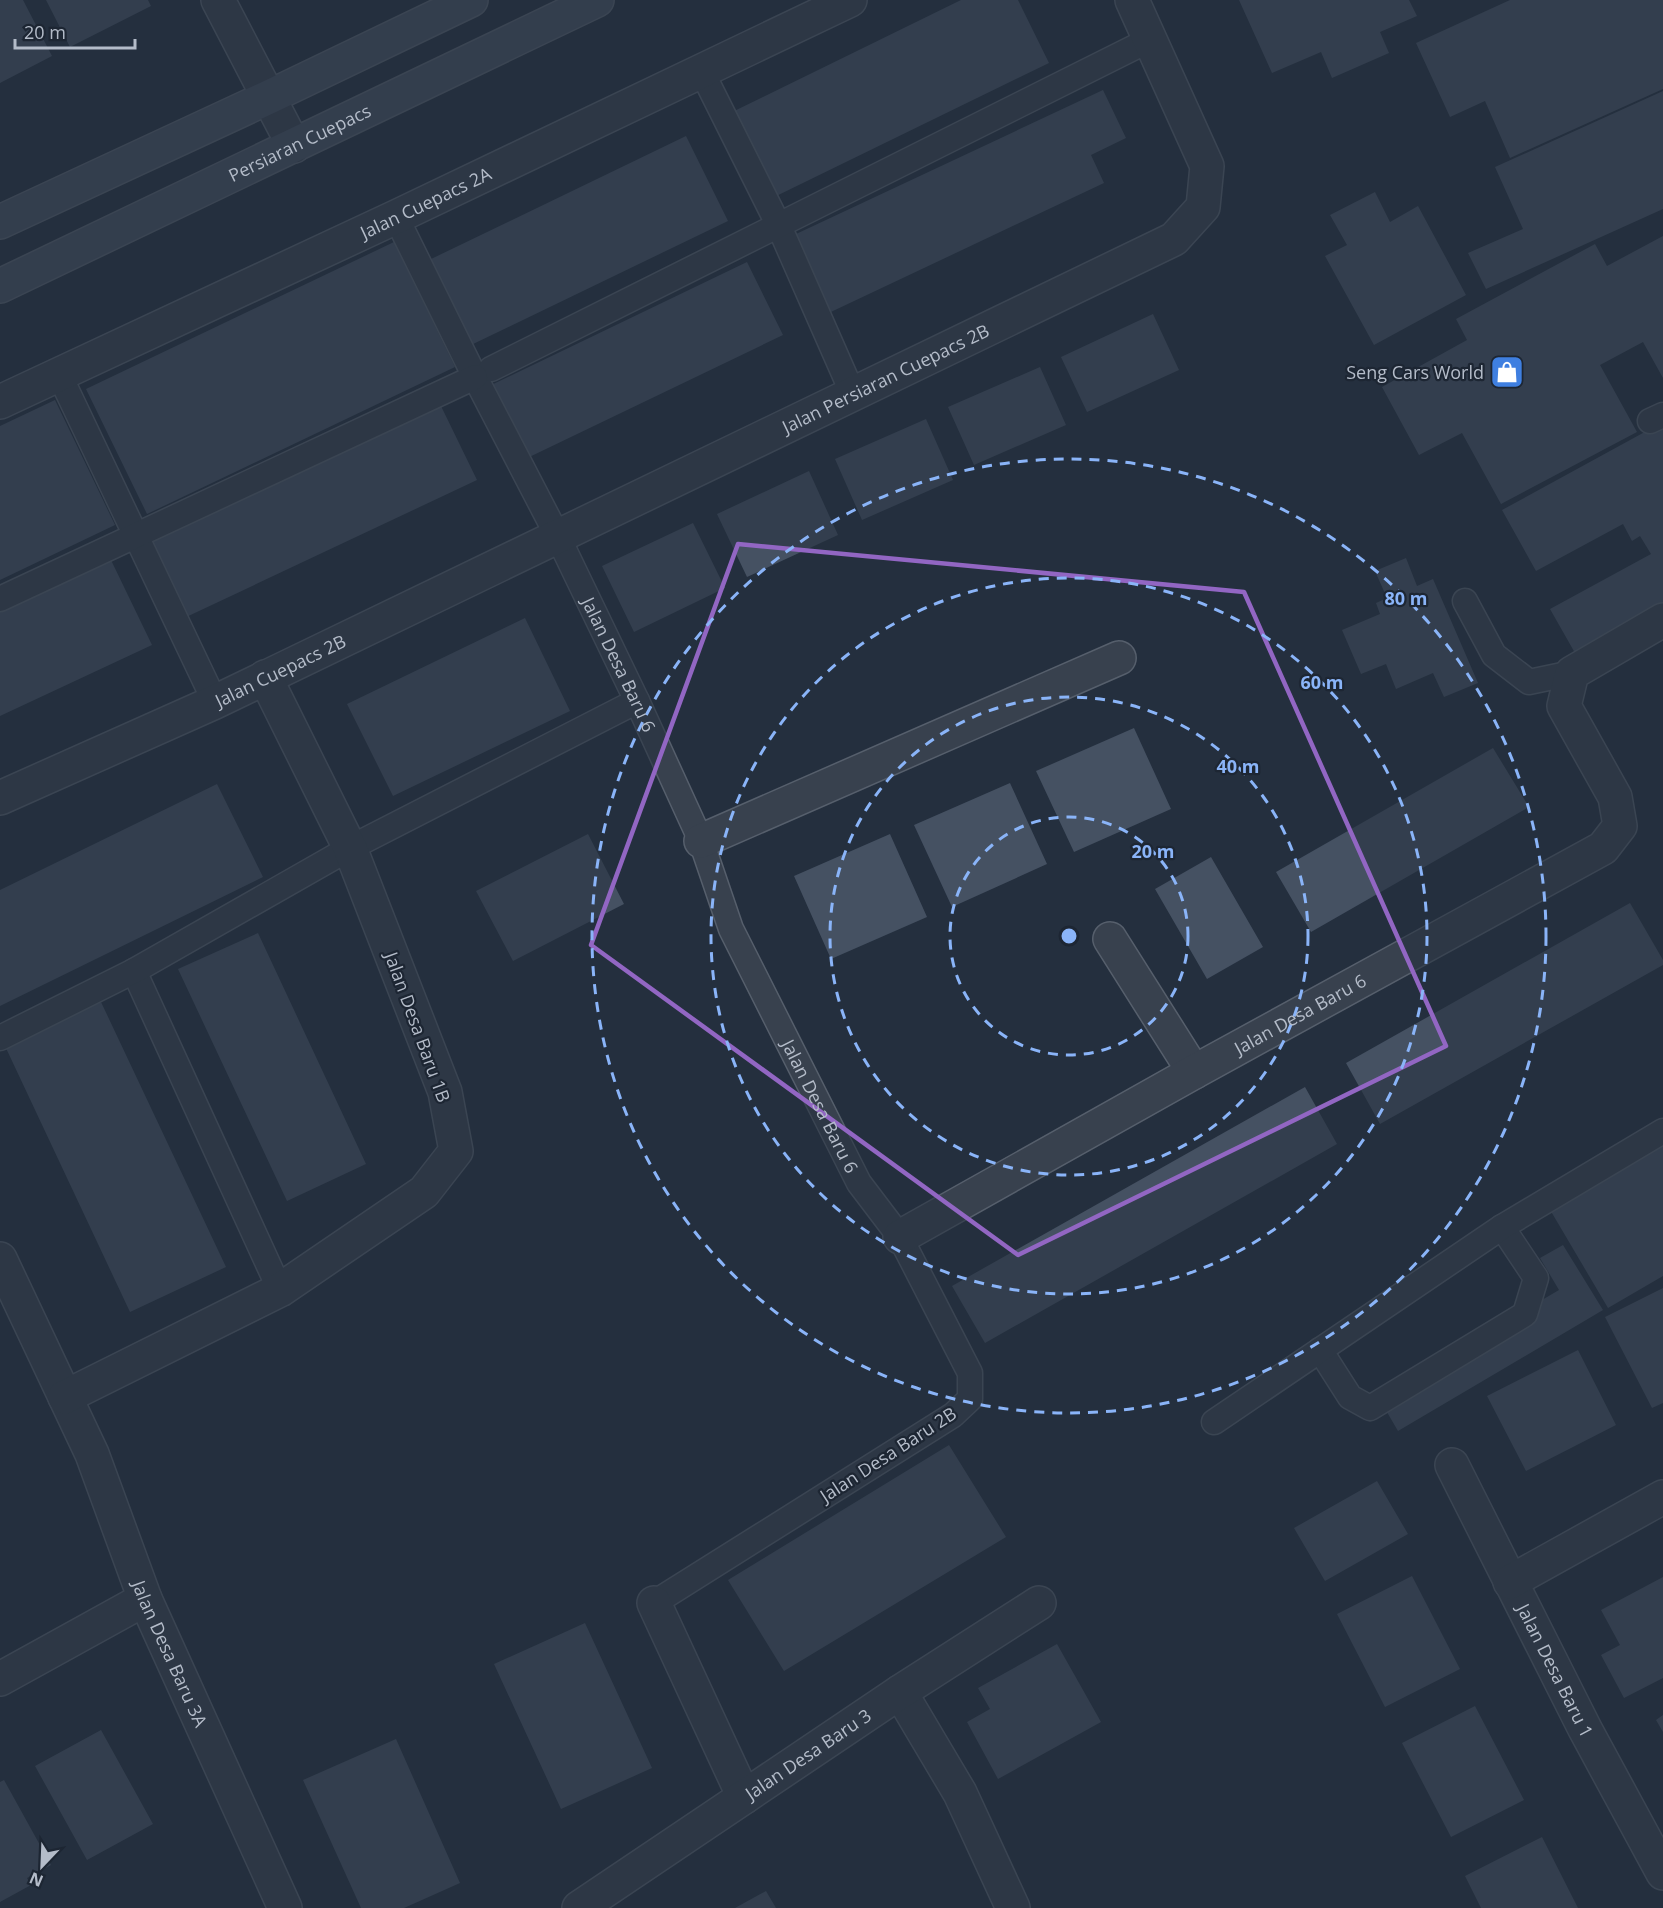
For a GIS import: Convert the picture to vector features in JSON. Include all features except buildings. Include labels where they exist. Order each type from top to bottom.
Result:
[{"type":"street","points":[[218,0],[294,146]]},
{"type":"street","points":[[0,222],[471,0]]},
{"type":"street","name":"Persiaran Cuepacs","points":[[0,286],[597,0]]},
{"type":"street","name":"Jalan Cuepacs 2A","points":[[0,402],[396,217],[850,0]]},
{"type":"street","points":[[1132,0],[1152,39]]},
{"type":"street","name":"Jalan Persiaran Cuepacs 2B","points":[[558,537],[852,392],[1173,238],[1203,207],[1207,166],[1152,39]]},
{"type":"street","name":"Jalan Cuepacs 2B","points":[[0,798],[215,702],[558,537]]},
{"type":"street","points":[[1572,673],[1663,620]]},
{"type":"street","points":[[701,841],[1119,658]]},
{"type":"street","name":"Jalan Desa Baru 6","points":[[900,1238],[1194,1072],[1603,848],[1620,826],[1615,796],[1564,706],[1572,673]]},
{"type":"street","name":"Jalan Desa Baru 1B","points":[[65,1398],[280,1290],[424,1192],[456,1151],[445,1092],[350,848],[266,677]]},
{"type":"street","points":[[1110,939],[1194,1072]]},
{"type":"street","name":"Jalan Desa Baru 3A","points":[[0,1259],[92,1454],[145,1599],[285,1908]]},
{"type":"street","name":"Jalan Desa Baru 1","points":[[1452,1465],[1591,1739],[1663,1873]]},
{"type":"street","points":[[1510,1582],[1663,1497]]},
{"type":"street","points":[[0,1678],[145,1599]]},
{"type":"street","points":[[654,1603],[744,1797]]},
{"type":"street","name":"Jalan Desa Baru 3","points":[[579,1908],[900,1692],[1039,1603]]},
{"type":"street","points":[[900,1692],[960,1793],[1013,1908]]},
{"type":"lane","points":[[0,599],[483,373],[1152,39]]},
{"type":"lane","points":[[702,72],[779,226],[852,392]]},
{"type":"lane","name":"Jalan Desa Baru 6","points":[[396,217],[483,373],[558,537],[637,701],[701,841],[730,929],[859,1183],[900,1238]]},
{"type":"lane","points":[[59,374],[215,702]]},
{"type":"lane","points":[[1465,602],[1494,655],[1529,682],[1572,673]]},
{"type":"lane","points":[[0,1038],[134,971],[350,848],[637,701]]},
{"type":"lane","points":[[134,971],[280,1290]]},
{"type":"lane","points":[[1214,1422],[1502,1227],[1663,1131]]},
{"type":"lane","points":[[1320,1350],[1350,1397],[1370,1408],[1525,1314],[1536,1278],[1502,1227]]},
{"type":"lane","name":"Jalan Desa Baru 2B","points":[[654,1603],[953,1415],[970,1399],[970,1373],[900,1238]]},
{"type":"highlighted area","points":[[738,544],[1244,592],[1446,1046],[1018,1255],[591,945]]},
{"type":"place","name":"Seng Cars World","points":[[1507,372]]}]
